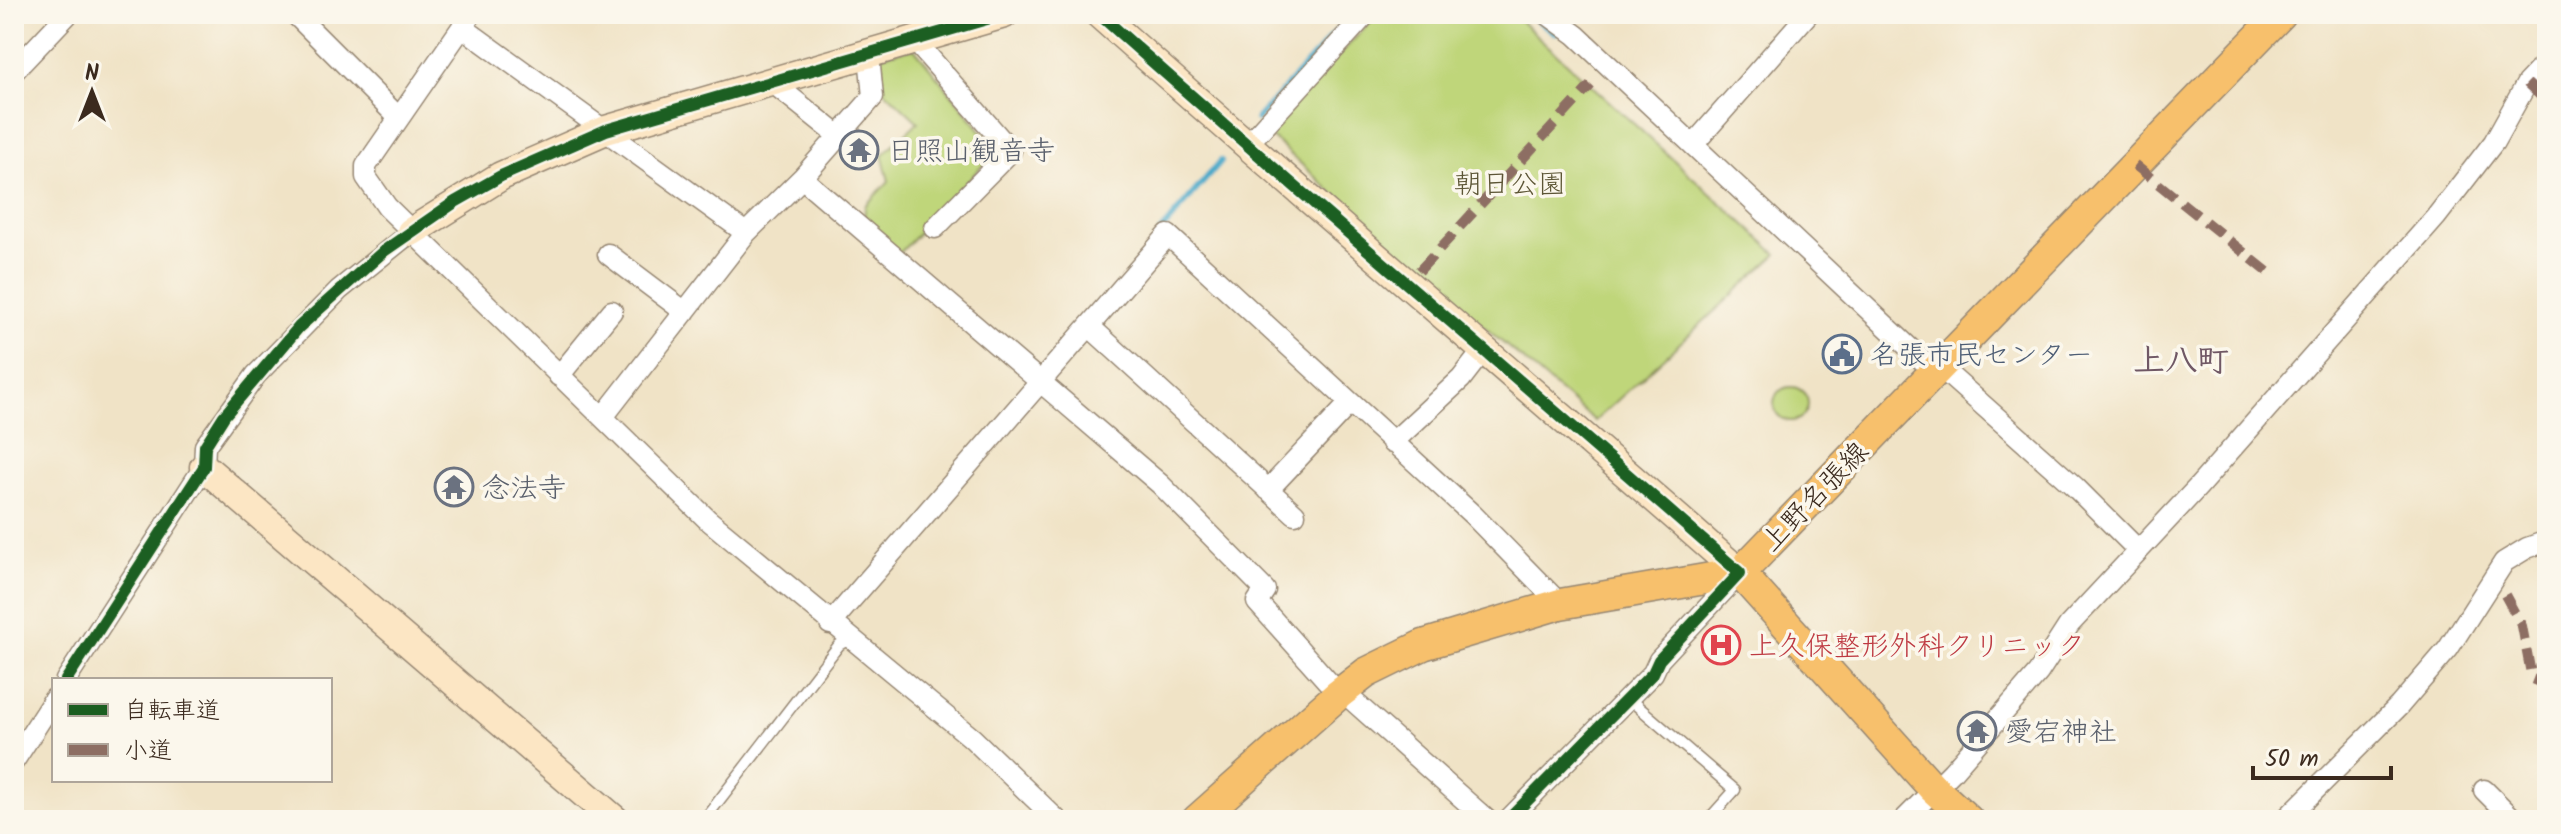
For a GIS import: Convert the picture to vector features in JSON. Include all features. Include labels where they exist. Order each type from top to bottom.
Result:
[{"type":"main road","name":"上野名張線","points":[[1197,820],[1341,692],[1366,673],[1423,645],[1560,604],[1740,573],[2281,14]]},
{"type":"main road","points":[[1740,573],[1933,788],[1968,820]]},
{"type":"street","points":[[14,71],[68,14]]},
{"type":"street","points":[[295,14],[399,118]]},
{"type":"street","points":[[67,678],[204,467],[205,446],[256,375],[329,299],[411,232],[501,176],[606,130],[1004,14]]},
{"type":"street","points":[[1099,14],[1246,146],[1485,348],[1740,573],[1628,698],[1508,820]]},
{"type":"street","points":[[1246,146],[1366,14]]},
{"type":"street","points":[[1693,145],[1808,14]]},
{"type":"street","points":[[746,233],[606,130],[466,20],[366,166],[366,177],[411,232],[707,519],[830,624],[972,738],[1057,820]]},
{"type":"street","points":[[1560,23],[1937,370],[2075,487],[2137,549]]},
{"type":"street","points":[[916,42],[1011,151],[935,228]]},
{"type":"street","points":[[603,417],[746,233],[802,178],[873,97],[869,55]]},
{"type":"street","points":[[1904,820],[1952,772],[2038,673],[2069,625],[2198,487],[2436,217],[2494,142],[2527,83],[2547,62]]},
{"type":"street","points":[[773,83],[839,136]]},
{"type":"street","points":[[802,178],[1160,484],[1265,590],[1257,602],[1341,692],[1487,820]]},
{"type":"street","points":[[830,624],[1168,235],[1473,515],[1560,604]]},
{"type":"street","points":[[608,254],[685,312]]},
{"type":"street","points":[[559,376],[612,311]]},
{"type":"street","points":[[1089,326],[1295,514]]},
{"type":"street","points":[[1392,443],[1450,389],[1485,348]]},
{"type":"street","points":[[1268,490],[1349,404]]},
{"type":"street","points":[[204,467],[615,820]]},
{"type":"street","points":[[2285,820],[2357,751],[2448,649],[2504,562],[2527,548],[2547,541]]},
{"type":"street","points":[[14,761],[52,702]]},
{"type":"street","points":[[2484,790],[2514,820]]},
{"type":"lane","points":[[704,820],[839,645],[849,639]]},
{"type":"lane","points":[[1628,698],[1735,790],[1708,820]]},
{"type":"green space","name":"朝日公園","points":[[1378,14],[1513,14],[1777,254],[1595,421],[1423,275],[1266,132]]},
{"type":"green space","points":[[914,48],[997,150],[898,255],[864,222],[865,206],[889,181],[882,155],[918,122],[883,89],[878,56]]},
{"type":"green space","points":[[1791,387],[1803,392],[1808,404],[1803,416],[1791,421],[1779,416],[1774,404],[1779,392]]},
{"type":"waterway","points":[[1257,119],[1352,14]]},
{"type":"waterway","points":[[1529,14],[1556,33],[1584,14]]},
{"type":"waterway","points":[[1161,231],[1221,161]]},
{"type":"marked path","points":[[2527,83],[2547,102]]},
{"type":"marked path","points":[[1419,271],[1591,85]]},
{"type":"marked path","points":[[2135,165],[2268,272]]},
{"type":"marked path","points":[[2505,595],[2522,626],[2532,679],[2547,685]]},
{"type":"cycle path","points":[[67,678],[204,467],[205,446],[224,416],[299,327],[384,251],[455,202],[501,176],[606,130],[1004,14]]},
{"type":"cycle path","points":[[1099,14],[1740,573],[1659,660],[1653,673],[1508,820]]},
{"type":"place","name":"日照山観音寺","points":[[859,150]]},
{"type":"place","name":"名張市民センター","points":[[1842,354]]},
{"type":"place","name":"念法寺","points":[[454,487]]},
{"type":"place","name":"上久保整形外科クリニック","points":[[1721,645]]},
{"type":"place","name":"愛宕神社","points":[[1977,731]]},
{"type":"district","name":"上八町","points":[[2181,360]]}]
